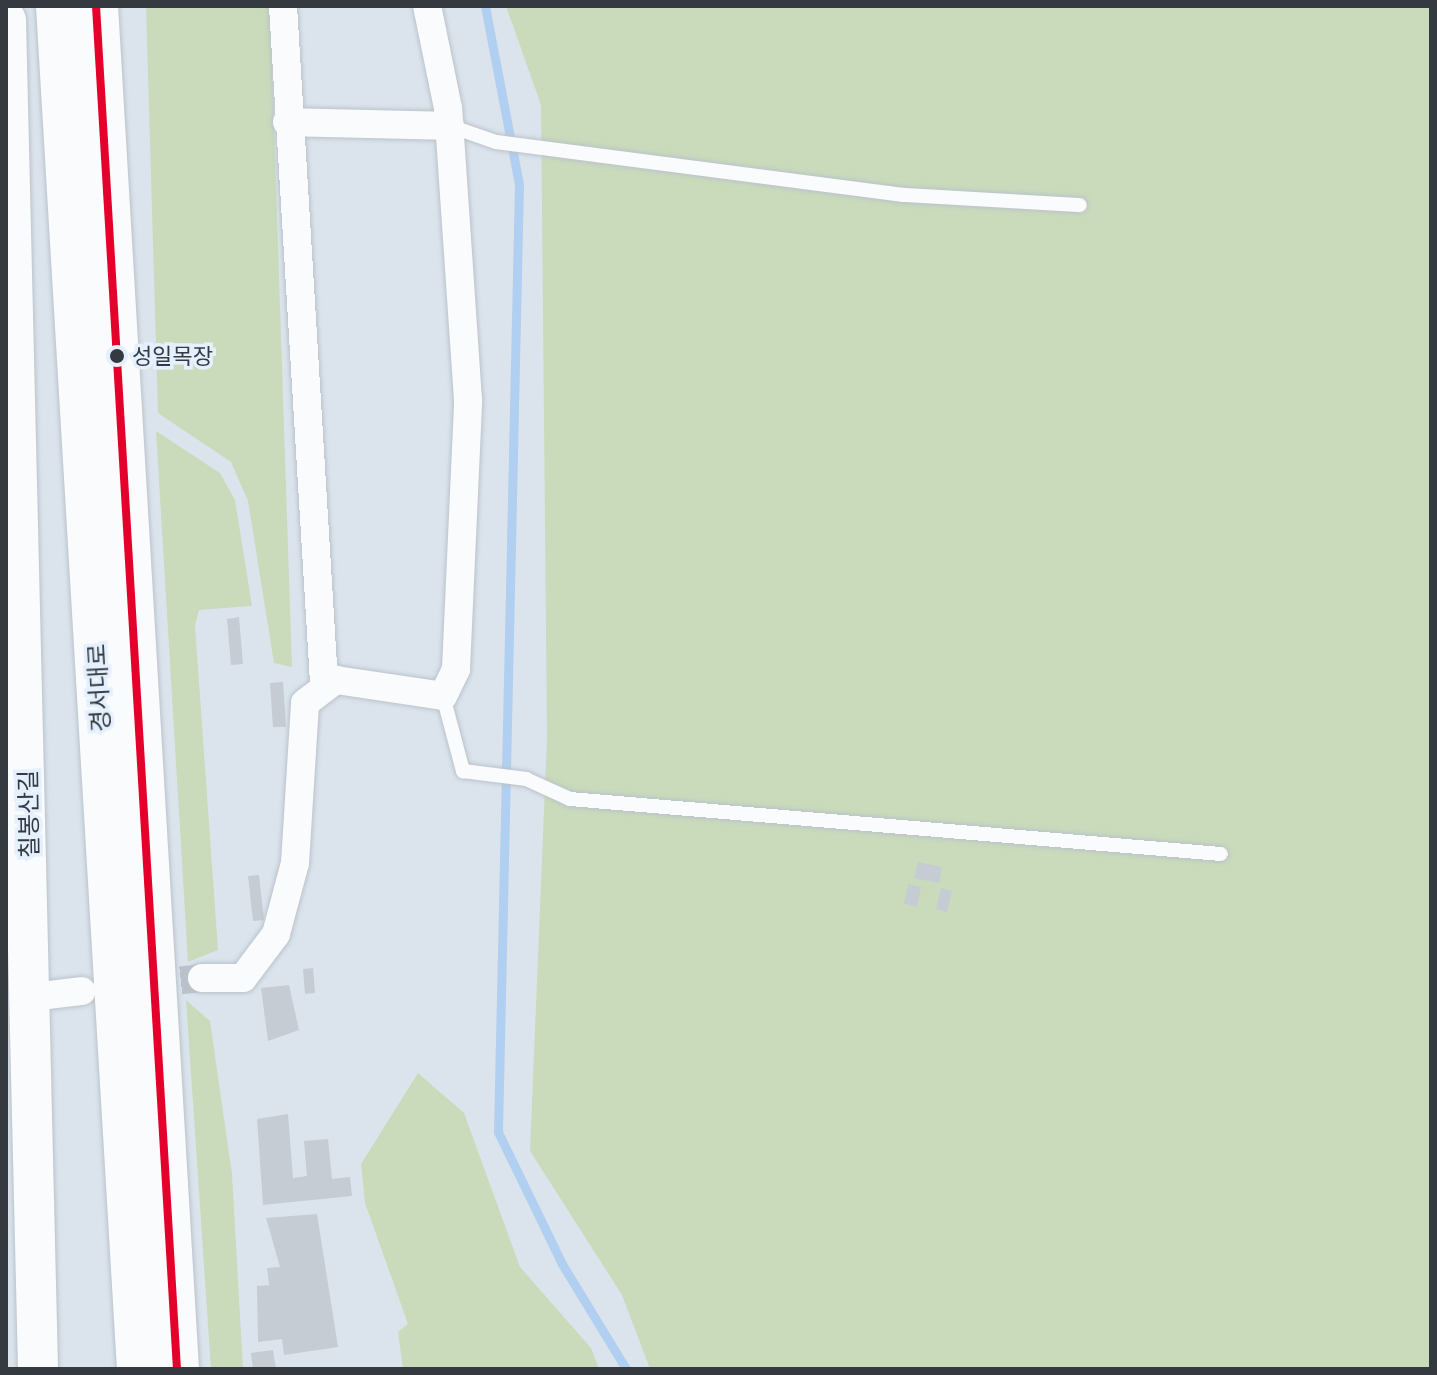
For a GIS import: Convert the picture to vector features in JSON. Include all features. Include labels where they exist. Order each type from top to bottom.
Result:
[{"type":"main road","name":"경서대로","points":[[58,6],[139,1369]]},
{"type":"main road","name":"경서대로","points":[[96,6],[177,1369]]},
{"type":"street","points":[[283,6],[287,122],[324,682]]},
{"type":"street","points":[[202,978],[243,978],[276,934],[295,863],[305,703],[324,682],[363,679],[443,696],[456,669],[468,400],[450,126],[427,6]]},
{"type":"street","name":"칠봉산길","points":[[6,20],[8,365],[32,997],[38,1369]]},
{"type":"street","points":[[287,122],[450,126]]},
{"type":"street","points":[[32,997],[82,991]]},
{"type":"lane","points":[[450,126],[496,142],[904,195],[1080,205]]},
{"type":"lane","points":[[443,696],[463,771],[526,779],[570,799],[1221,854]]},
{"type":"green space","points":[[146,6],[270,6],[292,667],[274,663],[248,501],[231,462],[158,413]]},
{"type":"green space","points":[[506,6],[1431,6],[1431,1369],[650,1369],[622,1295],[530,1151],[547,737],[541,105]]},
{"type":"green space","points":[[156,431],[220,473],[235,500],[252,606],[199,610],[195,626],[218,950],[188,962]]},
{"type":"green space","points":[[186,1000],[210,1021],[232,1174],[243,1369],[211,1369]]},
{"type":"green space","points":[[418,1073],[464,1113],[520,1267],[591,1348],[599,1369],[403,1369],[398,1332],[408,1324],[365,1203],[361,1164]]},
{"type":"building","points":[[239,617],[243,664],[231,665],[227,619]]},
{"type":"building","points":[[283,682],[286,727],[273,727],[270,683]]},
{"type":"building","points":[[918,862],[942,867],[939,883],[914,878]]},
{"type":"building","points":[[259,875],[264,920],[253,921],[248,876]]},
{"type":"building","points":[[908,884],[921,887],[917,907],[904,904]]},
{"type":"building","points":[[941,888],[952,891],[947,912],[936,909]]},
{"type":"building","points":[[313,968],[315,993],[305,994],[303,969]]},
{"type":"building","points":[[289,985],[299,1030],[268,1041],[261,988]]},
{"type":"building","points":[[288,1114],[293,1178],[307,1176],[304,1141],[328,1139],[332,1179],[350,1177],[352,1196],[263,1205],[257,1119]]},
{"type":"building","points":[[317,1214],[338,1347],[284,1355],[282,1339],[258,1342],[257,1286],[269,1285],[267,1268],[280,1267],[266,1218]]},
{"type":"building","points":[[273,1350],[276,1369],[253,1369],[251,1353]]},
{"type":"waterway","points":[[485,6],[519,184],[498,1132],[562,1264],[626,1369]]},
{"type":"tunnel","points":[[139,985],[202,978]]},
{"type":"transit line","points":[[96,6],[177,1369]]},
{"type":"place","name":"성일목장","points":[[117,356]]}]
